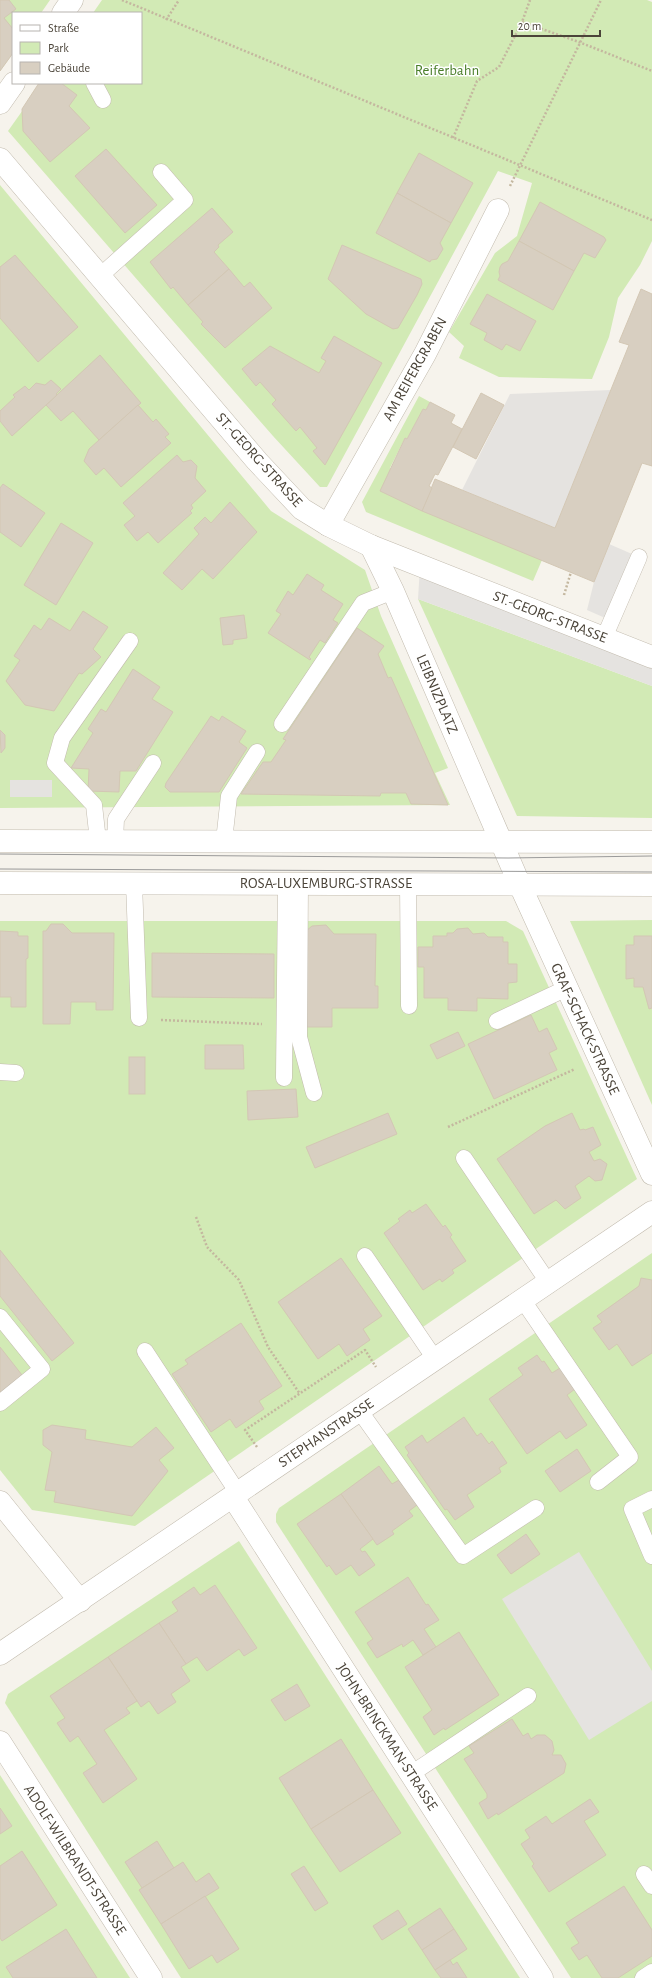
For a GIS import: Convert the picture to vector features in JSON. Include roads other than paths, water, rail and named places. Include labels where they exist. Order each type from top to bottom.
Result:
[{"type":"street","points":[[64,12],[72,0]]},
{"type":"street","points":[[0,103],[13,84]]},
{"type":"street","name":"ST.-GEORG-STRASSE","points":[[0,159],[252,454],[302,509],[328,525],[371,546],[652,657]]},
{"type":"street","name":"AM REIFERGRABEN","points":[[328,525],[425,354],[498,210]]},
{"type":"street","name":"LEIBNIZPLATZ","points":[[371,546],[393,591],[519,883]]},
{"type":"street","points":[[0,841],[652,842]]},
{"type":"street","name":"ROSA-LUXEMBURG-STRASSE","points":[[0,883],[519,883],[652,885]]},
{"type":"street","name":"GRAF-SCHACK-STRASSE","points":[[519,883],[652,1174]]},
{"type":"street","name":"STEPHANSTRASSE","points":[[0,1654],[652,1212]]},
{"type":"street","name":"JOHN-BRINCKMAN-STRASSE","points":[[235,1495],[542,1978]]},
{"type":"street","points":[[0,1502],[80,1601]]},
{"type":"street","name":"ADOLF-WILBRANDT-STRASSE","points":[[0,1742],[151,1978]]},
{"type":"lane","points":[[94,84],[102,100]]},
{"type":"lane","points":[[100,276],[185,200],[161,172]]},
{"type":"lane","points":[[604,638],[639,556]]},
{"type":"lane","points":[[282,724],[363,603],[393,591]]},
{"type":"lane","points":[[107,841],[94,805],[55,763],[62,738],[130,641]]},
{"type":"lane","points":[[224,841],[229,796],[257,752]]},
{"type":"lane","points":[[107,841],[116,819],[153,763]]},
{"type":"lane","points":[[134,883],[139,1018]]},
{"type":"lane","points":[[284,1078],[284,1025],[293,883]]},
{"type":"lane","points":[[293,883],[299,1037],[314,1093]]},
{"type":"lane","points":[[408,883],[410,1006]]},
{"type":"lane","points":[[497,1021],[567,988]]},
{"type":"lane","points":[[0,1072],[16,1073]]},
{"type":"lane","points":[[464,1158],[548,1282]]},
{"type":"lane","points":[[364,1256],[435,1359]]},
{"type":"lane","points":[[522,1300],[630,1457],[598,1482]]},
{"type":"lane","points":[[0,1317],[42,1368],[0,1403]]},
{"type":"lane","points":[[145,1351],[235,1495]]},
{"type":"lane","points":[[360,1410],[463,1556],[536,1508]]},
{"type":"lane","points":[[652,1499],[632,1509],[652,1556]]},
{"type":"lane","points":[[411,1774],[528,1696]]},
{"type":"lane","points":[[643,1978],[652,1972]]},
{"type":"tram line","points":[[0,854],[508,858],[652,856]]},
{"type":"tram line","points":[[0,869],[652,872]]},
{"type":"park label","name":"Reiferbahn","points":[[447,70]]}]
